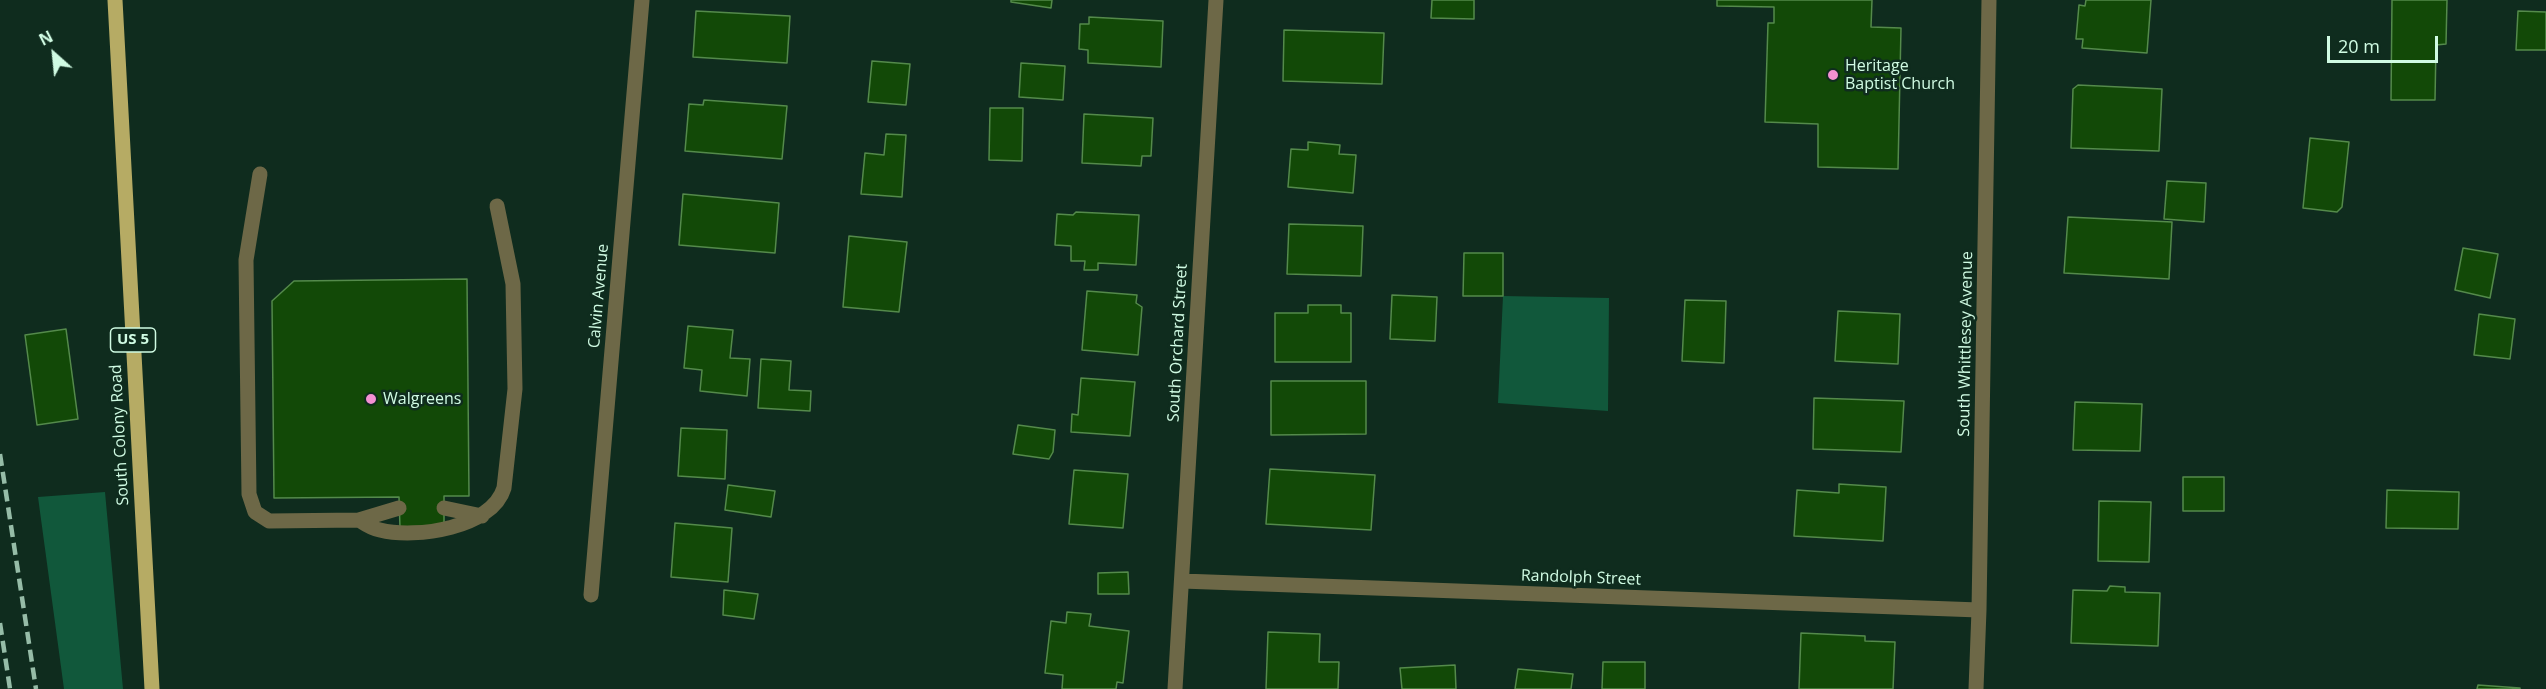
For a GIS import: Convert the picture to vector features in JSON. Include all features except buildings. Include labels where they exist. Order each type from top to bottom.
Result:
[{"type":"main road","name":"South Colony Road","points":[[115,0],[152,689]]},
{"type":"street","name":"Calvin Avenue","points":[[591,595],[642,0]]},
{"type":"street","name":"South Orchard Street","points":[[1175,689],[1216,0]]},
{"type":"street","name":"South Whittlesey Avenue","points":[[1976,689],[1989,0]]},
{"type":"street","points":[[260,174],[246,260],[249,494],[255,512],[269,520],[359,520],[399,508]]},
{"type":"street","points":[[359,520],[376,530],[391,533],[443,530],[482,516],[501,499],[514,389],[513,284],[497,206]]},
{"type":"street","points":[[444,508],[482,516]]},
{"type":"street","name":"Randolph Street","points":[[1182,581],[1979,610]]},
{"type":"green space","points":[[1503,296],[1609,298],[1608,411],[1498,403]]},
{"type":"green space","points":[[105,492],[123,689],[64,689],[38,497]]},
{"type":"railway","points":[[0,454],[36,689]]},
{"type":"railway","points":[[0,623],[10,689]]},
{"type":"place","name":"Heritage Baptist Church","points":[[1833,75]]},
{"type":"place","name":"Walgreens","points":[[371,399]]}]
